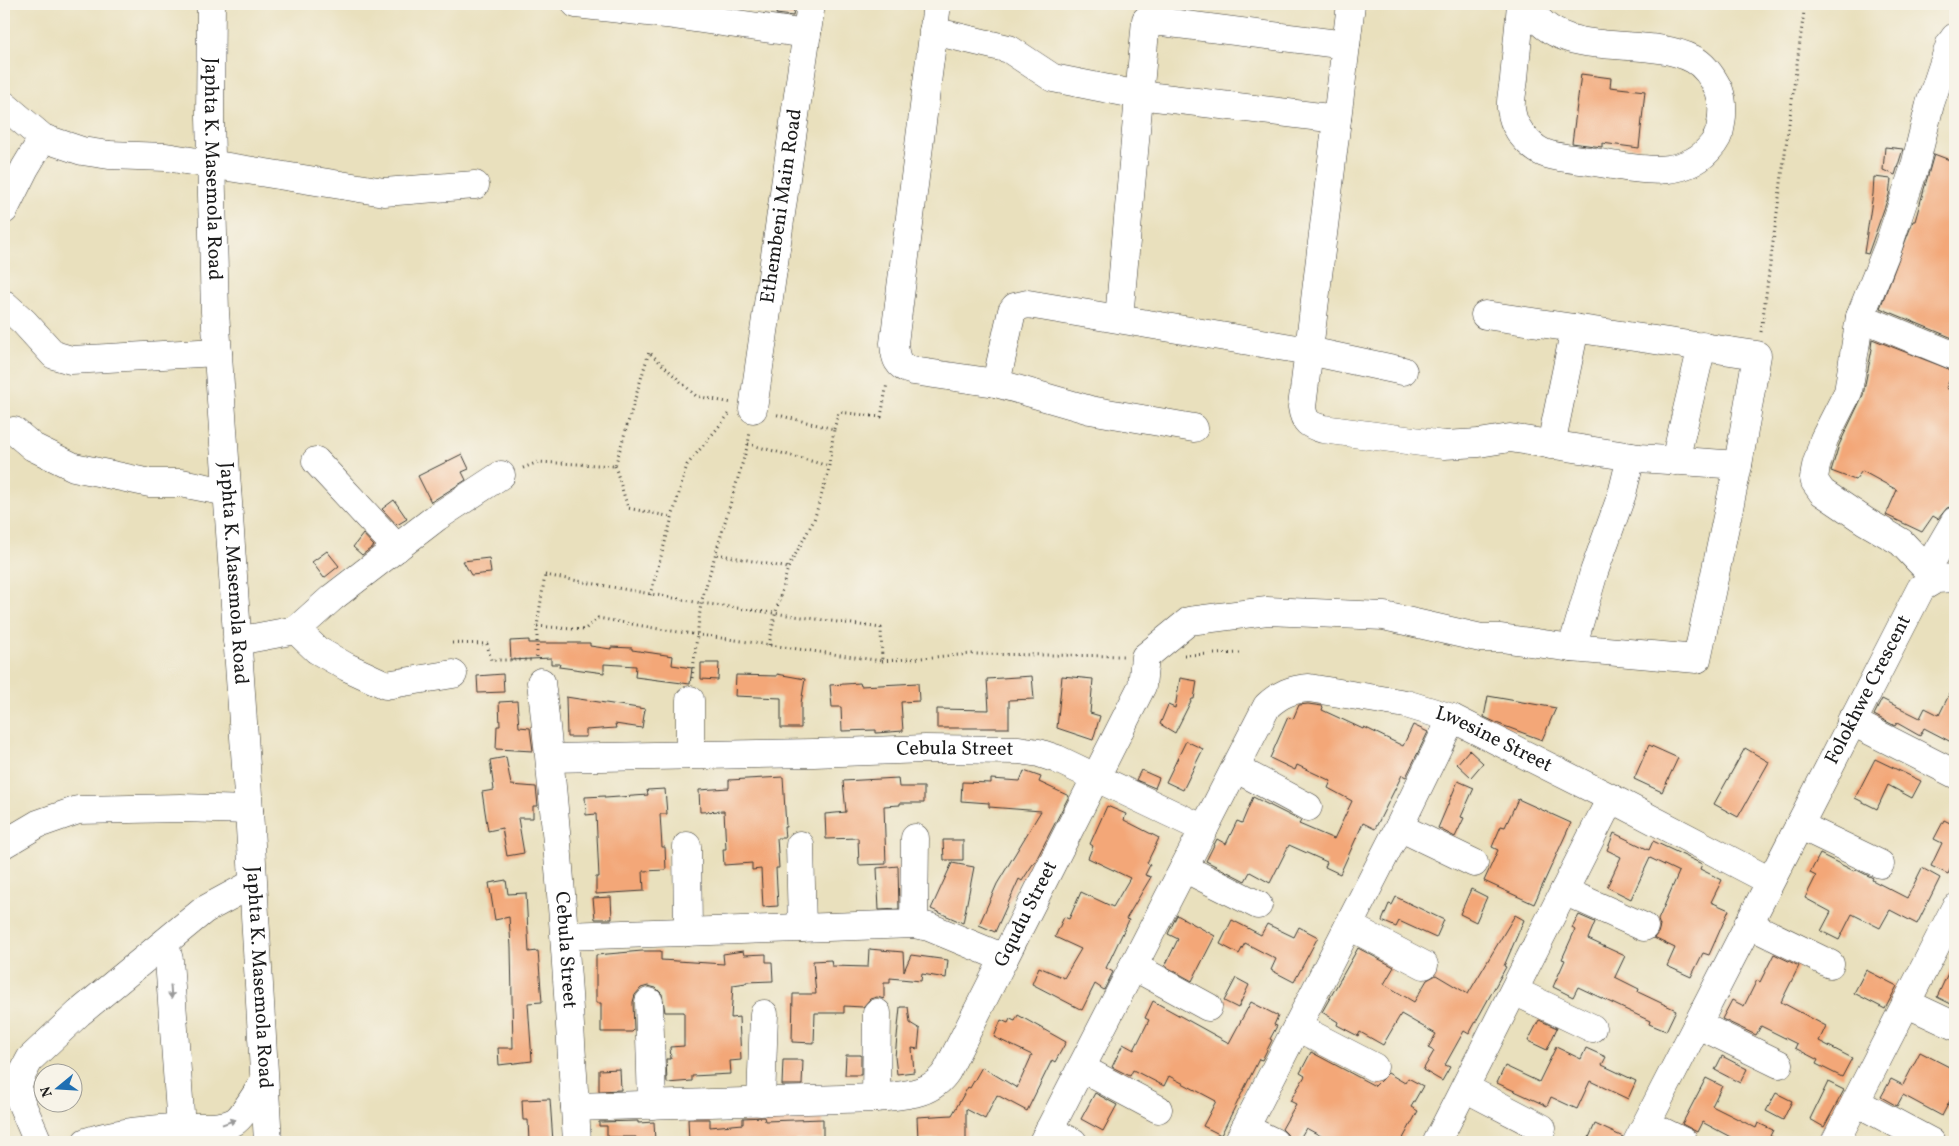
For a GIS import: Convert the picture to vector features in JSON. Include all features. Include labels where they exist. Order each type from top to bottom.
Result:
[{"type":"street","name":"Japhta K. Masemola Road","points":[[211,4],[211,165],[218,352],[249,810],[268,1142]]},
{"type":"street","points":[[576,4],[666,14],[806,34]]},
{"type":"street","name":"Ethembeni Main Road","points":[[745,407],[811,4]]},
{"type":"street","points":[[937,4],[894,343],[898,363],[904,368],[913,371],[996,384],[1090,410],[1194,428]]},
{"type":"street","points":[[1352,4],[1302,407],[1303,416],[1310,426],[1444,445],[1478,443],[1510,438],[1632,457],[1738,466]]},
{"type":"street","points":[[1521,4],[1511,108],[1516,126],[1529,143],[1544,153],[1632,168],[1661,170],[1681,167],[1702,157],[1714,143],[1720,130],[1723,110],[1720,92],[1710,73],[1694,59],[1673,52],[1580,41],[1556,34],[1542,24],[1527,4]]},
{"type":"street","points":[[1119,318],[1146,20],[1346,45]]},
{"type":"street","points":[[933,31],[1009,49],[1053,78],[1139,95],[1337,119]]},
{"type":"street","points":[[1939,575],[1901,542],[1865,521],[1822,492],[1815,482],[1816,466],[1824,438],[1848,392],[1860,317],[1888,247],[1914,166],[1930,104],[1950,44],[1955,37]]},
{"type":"street","points":[[4,105],[44,138],[82,151],[109,155],[166,157],[384,192],[475,186]]},
{"type":"street","points":[[4,210],[25,168],[44,138]]},
{"type":"street","points":[[4,304],[24,322],[54,355],[71,360],[218,352]]},
{"type":"street","points":[[996,384],[1010,316],[1015,307],[1028,304],[1309,351],[1403,371]]},
{"type":"street","points":[[1145,657],[1189,621],[1267,611],[1384,616],[1481,638],[1501,638],[1572,648],[1697,659],[1738,466],[1757,354],[1485,314]]},
{"type":"street","points":[[1860,317],[1955,356]]},
{"type":"street","points":[[1551,445],[1575,328]]},
{"type":"street","points":[[1675,461],[1702,346]]},
{"type":"street","points":[[14,431],[33,447],[74,467],[150,483],[181,482],[227,492]]},
{"type":"street","points":[[1572,648],[1594,572],[1622,494],[1632,457]]},
{"type":"street","points":[[316,462],[397,548]]},
{"type":"street","points":[[237,641],[296,630],[333,596],[437,517],[501,475]]},
{"type":"street","name":"Folokhwe Crescent","points":[[1684,1142],[1642,1133],[1851,721],[1921,588],[1939,575],[1955,521]]},
{"type":"street","points":[[296,630],[317,650],[347,667],[386,685],[453,674]]},
{"type":"street","name":"Gqudu Street","points":[[575,1107],[876,1098],[920,1092],[933,1086],[944,1076],[1142,686],[1145,657]]},
{"type":"street","name":"Cebula Street","points":[[539,671],[550,758],[566,936],[577,1142]]},
{"type":"street","name":"Lwesine Street","points":[[1055,1138],[1081,1068],[1268,706],[1281,694],[1294,689],[1309,688],[1406,704],[1452,718],[1770,881]]},
{"type":"street","points":[[690,700],[690,756]]},
{"type":"street","points":[[1274,1142],[1242,1135],[1400,827],[1452,718]]},
{"type":"street","points":[[1851,721],[1955,774]]},
{"type":"street","name":"Cebula Street","points":[[550,758],[925,749],[1019,750],[1039,753],[1056,759],[1204,829]]},
{"type":"street","points":[[1235,768],[1308,807]]},
{"type":"street","points":[[1438,1142],[1611,798]]},
{"type":"street","points":[[4,844],[38,824],[78,810],[181,808],[249,810]]},
{"type":"street","points":[[1799,825],[1880,864]]},
{"type":"street","points":[[1400,827],[1474,863]]},
{"type":"street","points":[[914,924],[915,838]]},
{"type":"street","points":[[800,844],[802,928]]},
{"type":"street","points":[[687,846],[688,932]]},
{"type":"street","points":[[1184,868],[1258,905]]},
{"type":"street","points":[[38,1142],[20,1100],[18,1085],[30,1059],[79,1013],[204,910],[252,884]]},
{"type":"street","points":[[1564,891],[1644,927]]},
{"type":"street","points":[[1835,1142],[1955,908]]},
{"type":"street","points":[[566,936],[914,924],[929,927],[1004,958]]},
{"type":"street","points":[[1748,924],[1830,964]]},
{"type":"street","points":[[1349,926],[1424,965]]},
{"type":"street","points":[[165,944],[169,960],[181,1127]]},
{"type":"street","points":[[1133,966],[1208,1007]]},
{"type":"street","points":[[1514,991],[1592,1028]]},
{"type":"street","points":[[649,1002],[652,1105]]},
{"type":"street","points":[[1906,1003],[1955,1026]]},
{"type":"street","points":[[876,1098],[877,1013]]},
{"type":"street","points":[[761,1102],[764,1014]]},
{"type":"street","points":[[1697,1024],[1779,1064]]},
{"type":"street","points":[[1297,1027],[1374,1067]]},
{"type":"street","points":[[1081,1068],[1158,1109]]},
{"type":"street","points":[[86,1142],[100,1137],[181,1127],[219,1126],[234,1122],[241,1116],[264,1082]]},
{"type":"street","points":[[1465,1088],[1542,1128]]},
{"type":"street","points":[[1856,1102],[1931,1142]]},
{"type":"path","points":[[1757,354],[1805,4]]},
{"type":"path","points":[[672,517],[628,508],[615,466],[648,352],[696,396],[834,429]]},
{"type":"path","points":[[769,645],[788,568],[814,520],[828,473],[838,412],[880,418],[889,371],[898,363]]},
{"type":"path","points":[[690,700],[701,603],[748,444],[745,407]]},
{"type":"path","points":[[650,594],[687,465],[745,407]]},
{"type":"path","points":[[748,444],[829,466]]},
{"type":"path","points":[[501,475],[538,462],[615,466]]},
{"type":"path","points":[[716,554],[788,568]]},
{"type":"path","points":[[452,643],[487,644],[491,660],[539,671],[537,626],[545,575],[775,615],[881,628],[882,661]]},
{"type":"path","points":[[537,626],[584,630],[598,618],[696,635],[882,661],[972,654],[1145,657]]},
{"type":"path","points":[[1183,655],[1241,654]]},
{"type":"building","points":[[778,4],[795,4],[793,16],[776,14]]},
{"type":"building","points":[[1581,74],[1611,78],[1610,87],[1645,91],[1639,148],[1602,143],[1602,147],[1572,143]]},
{"type":"building","points":[[1885,147],[1903,149],[1895,175],[1883,170]]},
{"type":"building","points":[[1934,154],[1955,162],[1955,339],[1880,308],[1913,221],[1915,221]]},
{"type":"building","points":[[1874,177],[1891,179],[1889,195],[1868,254],[1864,253]]},
{"type":"building","points":[[1872,339],[1954,371],[1946,388],[1955,392],[1955,505],[1947,508],[1938,519],[1933,516],[1922,532],[1886,515],[1897,490],[1862,471],[1855,480],[1831,471],[1839,445],[1863,395],[1872,349]]},
{"type":"building","points":[[462,454],[469,469],[462,472],[466,480],[431,502],[418,476]]},
{"type":"building","points":[[394,500],[407,519],[397,525],[382,509]]},
{"type":"building","points":[[363,534],[374,546],[362,555],[353,547]]},
{"type":"building","points":[[327,551],[339,566],[324,578],[312,562]]},
{"type":"building","points":[[489,558],[491,573],[471,575],[463,561]]},
{"type":"building","points":[[529,640],[529,643],[590,643],[590,646],[611,649],[611,647],[632,648],[632,650],[673,656],[672,665],[692,668],[690,684],[635,677],[636,666],[604,664],[604,673],[559,667],[560,664],[551,664],[551,658],[511,660],[510,641]]},
{"type":"building","points":[[701,663],[719,663],[718,680],[701,679]]},
{"type":"building","points":[[503,674],[504,692],[478,693],[477,676]]},
{"type":"building","points":[[777,674],[805,679],[801,703],[801,728],[781,728],[781,698],[735,696],[736,675],[777,676]]},
{"type":"building","points":[[1032,676],[1034,699],[1009,700],[1009,728],[937,728],[937,709],[989,710],[987,679]]},
{"type":"building","points":[[1062,676],[1093,679],[1090,713],[1100,716],[1093,740],[1057,728]]},
{"type":"building","points":[[1180,678],[1197,681],[1194,699],[1192,699],[1175,733],[1160,724],[1168,705],[1175,708]]},
{"type":"building","points":[[860,683],[861,686],[918,683],[919,701],[901,702],[903,731],[876,733],[876,730],[842,731],[841,707],[832,707],[830,685]]},
{"type":"building","points":[[1955,683],[1955,744],[1924,728],[1920,736],[1897,723],[1895,726],[1874,715],[1882,699],[1920,718],[1925,708],[1939,715]]},
{"type":"building","points":[[1488,696],[1556,708],[1542,740],[1484,717]]},
{"type":"building","points":[[566,697],[645,709],[642,728],[615,724],[616,728],[586,730],[586,737],[567,737]]},
{"type":"building","points":[[517,701],[519,727],[530,728],[533,751],[496,749],[497,726],[500,726],[499,702]]},
{"type":"building","points":[[1299,705],[1322,706],[1322,710],[1363,729],[1364,727],[1403,746],[1413,725],[1428,732],[1406,777],[1402,775],[1375,829],[1363,823],[1340,874],[1325,867],[1327,862],[1289,845],[1270,883],[1250,872],[1245,881],[1206,861],[1217,839],[1226,844],[1237,821],[1242,823],[1253,797],[1301,821],[1299,824],[1334,839],[1352,801],[1328,788],[1331,781],[1297,765],[1295,770],[1270,758],[1288,717],[1293,719]]},
{"type":"building","points":[[1186,741],[1203,749],[1183,790],[1166,782]]},
{"type":"building","points":[[1649,745],[1678,758],[1662,792],[1634,779]]},
{"type":"building","points":[[1745,748],[1769,762],[1738,817],[1714,804]]},
{"type":"building","points":[[1469,750],[1483,763],[1471,777],[1457,764]]},
{"type":"building","points":[[506,757],[511,785],[536,787],[538,806],[533,806],[533,818],[518,818],[524,853],[507,856],[502,828],[488,831],[482,792],[494,790],[490,760]]},
{"type":"building","points":[[1875,759],[1921,781],[1912,798],[1888,785],[1877,809],[1855,798]]},
{"type":"building","points":[[1141,770],[1159,778],[1155,788],[1136,780]]},
{"type":"building","points":[[1024,771],[1041,777],[1039,782],[1069,796],[1034,864],[1022,881],[1019,879],[995,932],[979,925],[997,884],[1041,811],[989,807],[989,803],[961,801],[962,782],[991,783],[991,779],[1020,781]]},
{"type":"building","points":[[783,777],[786,827],[784,827],[785,838],[777,838],[779,868],[776,868],[778,906],[763,907],[761,869],[752,870],[752,863],[724,865],[723,849],[726,849],[724,811],[700,812],[699,790],[729,788],[729,780]]},
{"type":"building","points":[[898,778],[899,787],[924,787],[924,803],[900,803],[900,805],[884,806],[886,864],[859,865],[858,838],[826,839],[825,814],[846,812],[843,781]]},
{"type":"building","points":[[1458,781],[1474,788],[1461,817],[1464,818],[1455,837],[1438,828]]},
{"type":"building","points":[[665,789],[667,814],[660,814],[662,847],[665,847],[666,870],[643,871],[644,891],[596,894],[596,877],[599,877],[596,814],[586,815],[585,797],[605,796],[605,798],[648,795],[647,790]]},
{"type":"building","points":[[1518,799],[1571,823],[1534,904],[1484,881],[1498,850],[1492,847],[1501,826],[1505,827]]},
{"type":"building","points":[[1107,806],[1126,814],[1124,820],[1159,838],[1147,863],[1150,865],[1145,875],[1151,877],[1126,919],[1129,920],[1106,968],[1113,972],[1104,990],[1095,984],[1082,1010],[1032,984],[1039,967],[1064,978],[1081,949],[1055,937],[1064,917],[1069,919],[1081,892],[1113,907],[1130,878],[1088,858],[1093,846],[1090,844]]},
{"type":"building","points":[[1955,818],[1955,859],[1948,874],[1931,866],[1942,843],[1934,839],[1944,820],[1952,824]]},
{"type":"building","points":[[1614,833],[1649,850],[1653,841],[1702,864],[1700,869],[1722,880],[1711,902],[1729,910],[1709,955],[1703,953],[1691,977],[1667,966],[1675,948],[1654,938],[1660,926],[1658,920],[1679,872],[1650,858],[1631,899],[1607,887],[1621,857],[1607,850]]},
{"type":"building","points":[[943,840],[963,840],[963,860],[944,860]]},
{"type":"building","points":[[1820,854],[1873,878],[1872,880],[1907,898],[1922,868],[1940,878],[1917,924],[1890,910],[1880,928],[1852,914],[1839,940],[1821,931],[1831,912],[1805,898],[1816,876],[1810,873]]},
{"type":"building","points":[[952,863],[974,867],[963,923],[931,909]]},
{"type":"building","points":[[898,866],[899,909],[879,910],[877,868]]},
{"type":"building","points":[[506,880],[508,894],[526,893],[529,952],[538,951],[542,1002],[528,1003],[532,1061],[499,1065],[498,1048],[513,1048],[511,947],[509,917],[495,920],[489,883]]},
{"type":"building","points":[[1471,889],[1487,897],[1476,922],[1460,914]]},
{"type":"building","points":[[611,897],[612,919],[595,919],[593,898]]},
{"type":"building","points":[[1396,897],[1444,920],[1436,938],[1399,921],[1396,927],[1382,921],[1389,904],[1392,905]]},
{"type":"building","points":[[1177,915],[1215,936],[1192,981],[1165,966],[1178,939],[1168,934]]},
{"type":"building","points":[[1515,915],[1524,920],[1504,966],[1506,967],[1469,1034],[1464,1031],[1445,1065],[1450,1067],[1442,1081],[1423,1070],[1434,1051],[1428,1048],[1436,1034],[1401,1014],[1383,1045],[1360,1032],[1358,1036],[1337,1025],[1338,1022],[1322,1012],[1358,948],[1394,967],[1384,984],[1414,1002],[1427,980],[1436,975],[1468,994]]},
{"type":"building","points":[[1579,915],[1595,922],[1588,939],[1625,956],[1615,977],[1639,989],[1638,992],[1676,1010],[1666,1031],[1649,1024],[1650,1021],[1578,987],[1573,997],[1553,987],[1565,960],[1562,959],[1575,930],[1572,928]]},
{"type":"building","points":[[1232,920],[1261,935],[1267,924],[1294,937],[1299,927],[1318,937],[1294,982],[1271,970],[1276,959],[1245,943],[1239,954],[1220,944]]},
{"type":"building","points":[[869,949],[903,952],[904,971],[911,955],[948,960],[946,978],[922,974],[921,981],[890,978],[890,983],[884,983],[884,999],[877,997],[870,999],[863,1007],[844,1006],[844,1013],[815,1013],[814,1043],[792,1042],[793,994],[816,994],[813,961],[831,960],[832,966],[868,967]]},
{"type":"building","points":[[661,951],[661,960],[724,964],[723,954],[743,951],[744,955],[766,954],[766,962],[772,962],[773,981],[746,982],[733,985],[731,1018],[739,1017],[741,1060],[730,1061],[731,1074],[692,1076],[692,1081],[667,1083],[666,1059],[671,1059],[670,1047],[684,1046],[684,1012],[665,1012],[662,994],[656,988],[648,986],[641,988],[635,995],[633,1002],[634,1030],[632,1032],[601,1032],[601,1003],[596,1003],[596,955]]},
{"type":"building","points":[[1774,954],[1799,966],[1781,1002],[1826,1026],[1819,1041],[1852,1058],[1842,1077],[1816,1064],[1818,1060],[1795,1048],[1797,1044],[1761,1026],[1756,1035],[1722,1019],[1732,1000],[1744,1006],[1757,980],[1760,982]]},
{"type":"building","points":[[1955,958],[1955,1006],[1937,997]]},
{"type":"building","points":[[1866,970],[1897,986],[1885,1009],[1854,993]]},
{"type":"building","points":[[1236,978],[1249,985],[1238,1008],[1224,1001]]},
{"type":"building","points":[[1153,1001],[1229,1043],[1251,1002],[1278,1016],[1274,1025],[1277,1026],[1270,1039],[1272,1040],[1262,1060],[1259,1059],[1221,1135],[1203,1126],[1216,1101],[1169,1076],[1164,1086],[1133,1070],[1130,1076],[1112,1067],[1123,1044],[1134,1050],[1149,1020],[1145,1018]]},
{"type":"building","points":[[900,1007],[908,1007],[910,1023],[920,1029],[918,1049],[912,1048],[914,1072],[897,1074],[895,1057]]},
{"type":"building","points":[[1018,1015],[1066,1042],[1055,1062],[1052,1060],[1027,1111],[997,1095],[985,1119],[966,1109],[966,1142],[946,1142],[946,1138],[918,1139],[917,1117],[952,1115],[982,1067],[1017,1088],[1032,1055],[994,1037],[1001,1020],[1008,1023],[1010,1019],[1015,1021]]},
{"type":"building","points":[[1539,1020],[1557,1028],[1547,1050],[1528,1041]]},
{"type":"building","points":[[1556,1047],[1581,1059],[1586,1048],[1606,1057],[1602,1065],[1636,1081],[1628,1099],[1590,1081],[1577,1109],[1551,1097],[1547,1106],[1497,1083],[1505,1066],[1539,1082]]},
{"type":"building","points":[[1311,1052],[1375,1086],[1388,1073],[1405,1083],[1408,1078],[1423,1086],[1411,1107],[1418,1111],[1401,1142],[1332,1142],[1306,1128],[1298,1142],[1289,1139],[1282,1129],[1296,1104],[1290,1101],[1305,1076],[1300,1073]]},
{"type":"building","points":[[1920,1052],[1955,1070],[1955,1091],[1942,1116],[1903,1095],[1897,1106],[1881,1097],[1891,1079],[1903,1085]]},
{"type":"building","points":[[846,1055],[861,1055],[861,1075],[845,1075]]},
{"type":"building","points":[[1722,1056],[1747,1069],[1740,1083],[1715,1070]]},
{"type":"building","points":[[783,1060],[803,1060],[802,1085],[782,1085]]},
{"type":"building","points":[[620,1069],[621,1090],[599,1091],[599,1070]]},
{"type":"building","points":[[1706,1078],[1722,1086],[1712,1106],[1756,1128],[1758,1123],[1773,1130],[1770,1136],[1783,1142],[1740,1142],[1702,1122],[1697,1132],[1682,1124]]},
{"type":"building","points":[[1828,1082],[1844,1090],[1824,1127],[1810,1119]]},
{"type":"building","points":[[1095,1093],[1117,1105],[1103,1131],[1081,1119]]},
{"type":"building","points":[[1776,1093],[1792,1101],[1783,1120],[1766,1111]]},
{"type":"building","points":[[550,1099],[553,1142],[529,1142],[528,1120],[523,1120],[522,1100]]},
{"type":"building","points":[[764,1117],[765,1121],[823,1119],[823,1139],[795,1140],[795,1142],[689,1142],[688,1119],[710,1119],[710,1127],[743,1124],[743,1118]]},
{"type":"building","points":[[638,1121],[638,1123],[654,1122],[655,1142],[636,1142],[636,1137],[607,1137],[607,1126],[599,1126],[599,1122]]},
{"type":"building","points":[[1595,1124],[1623,1137],[1621,1142],[1587,1142]]}]
